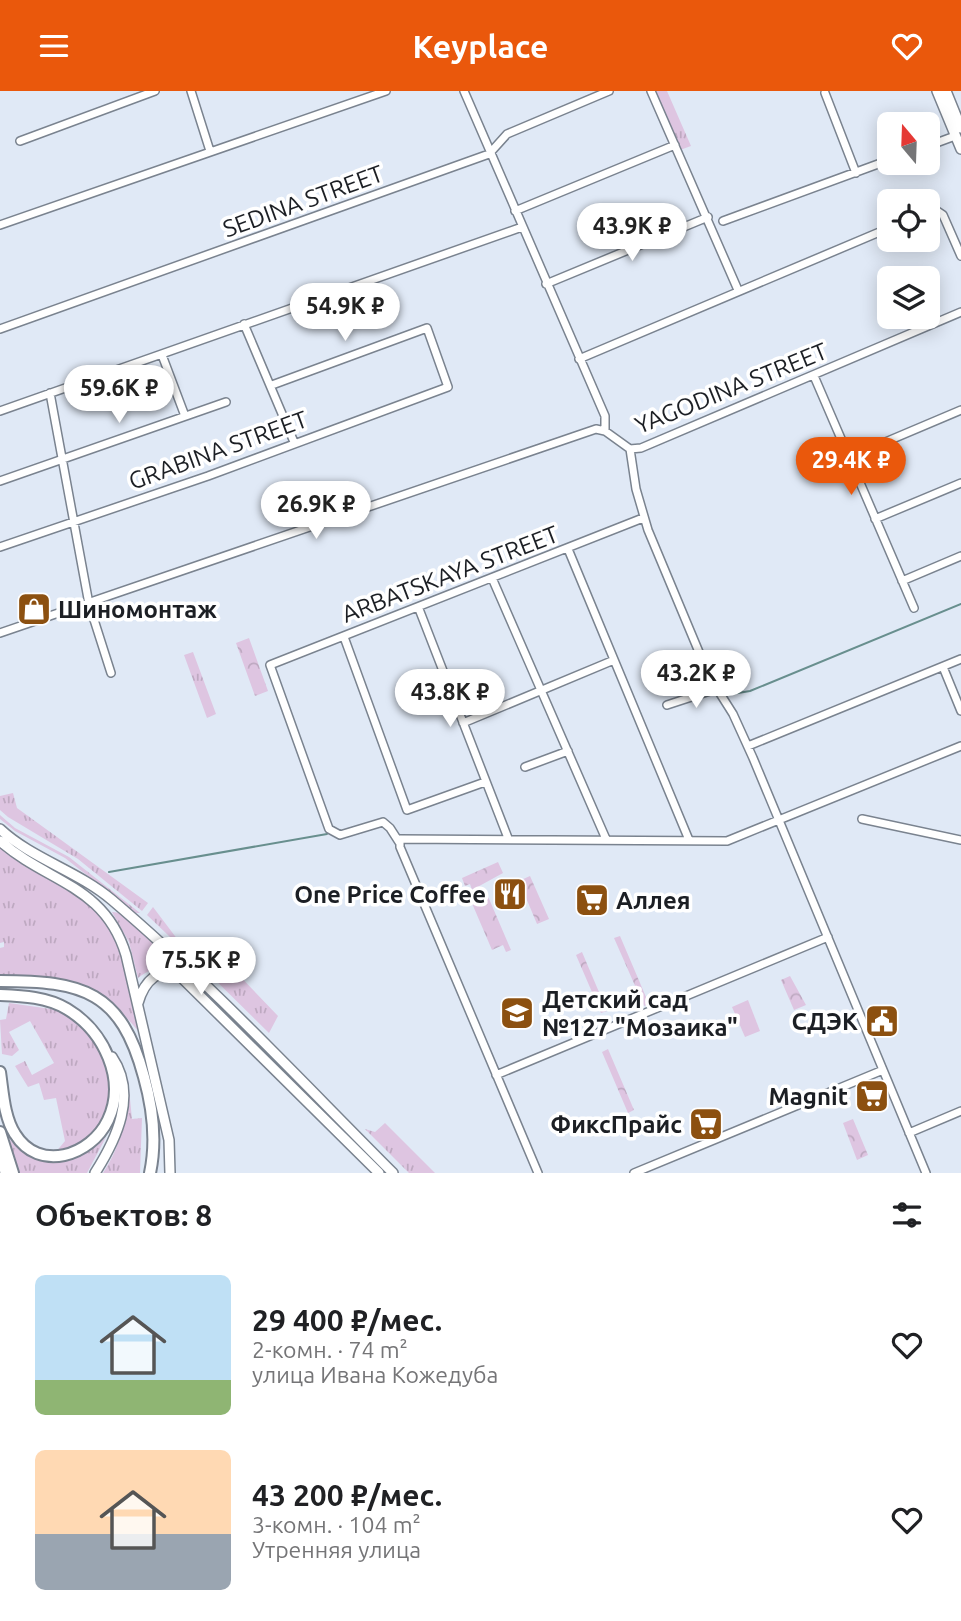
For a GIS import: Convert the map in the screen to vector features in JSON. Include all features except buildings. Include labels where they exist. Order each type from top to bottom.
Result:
[{"type":"highway","points":[[0,981],[68,985],[89,993],[113,1011],[127,1028],[138,1051],[155,1137],[150,1173]]},
{"type":"highway","points":[[0,995],[32,997],[67,1009],[92,1030],[105,1049],[114,1075],[111,1114],[104,1128],[88,1145],[60,1157],[34,1154],[17,1137],[6,1113],[0,1072]]},
{"type":"highway","points":[[0,1132],[13,1173]]},
{"type":"main road","points":[[937,91],[958,132]]},
{"type":"main road","points":[[946,91],[961,149]]},
{"type":"main road","points":[[0,829],[26,848],[106,895],[220,1000],[393,1173]]},
{"type":"main road","points":[[0,841],[19,856],[90,897],[105,912],[122,942],[169,1140],[170,1173]]},
{"type":"main road","points":[[137,1004],[143,988],[152,977],[168,972],[182,978],[379,1173]]},
{"type":"main road","points":[[215,1010],[214,1005],[220,1000]]},
{"type":"main road","points":[[95,1173],[117,1132],[123,1105],[118,1069],[105,1049]]},
{"type":"main road","points":[[155,1137],[156,1173]]},
{"type":"main road","points":[[0,1144],[5,1173]]},
{"type":"street","points":[[20,141],[155,91]]},
{"type":"street","points":[[191,91],[210,151]]},
{"type":"street","points":[[0,225],[386,91]]},
{"type":"street","points":[[464,91],[489,154],[605,416],[605,431]]},
{"type":"street","name":"SEDINA STREET","points":[[0,329],[489,154],[508,135],[609,91]]},
{"type":"street","points":[[651,91],[708,216],[738,290]]},
{"type":"street","points":[[825,93],[856,173]]},
{"type":"street","points":[[940,140],[958,132]]},
{"type":"street","points":[[515,211],[676,145]]},
{"type":"street","points":[[723,221],[877,165]]},
{"type":"street","points":[[940,214],[943,215],[961,256]]},
{"type":"street","points":[[546,284],[708,216]]},
{"type":"street","points":[[0,411],[522,227]]},
{"type":"street","points":[[579,359],[877,233]]},
{"type":"street","name":"YAGODINA STREET","points":[[0,633],[596,429],[605,431],[631,449],[641,448],[961,312]]},
{"type":"street","points":[[244,324],[265,379],[272,385],[294,442]]},
{"type":"street","name":"GRABINA STREET","points":[[0,547],[73,524],[448,387],[427,328],[272,385]]},
{"type":"street","points":[[162,355],[185,416]]},
{"type":"street","points":[[814,376],[914,608]]},
{"type":"street","points":[[50,393],[89,604],[111,673]]},
{"type":"street","points":[[0,481],[226,402]]},
{"type":"street","points":[[850,457],[961,410]]},
{"type":"street","points":[[631,449],[643,518],[716,689],[748,747],[780,820],[926,1173]]},
{"type":"street","points":[[875,519],[961,483]]},
{"type":"street","name":"ARBATSKAYA STREET","points":[[399,840],[383,823],[340,835],[329,829],[270,665],[419,609],[492,577],[643,518]]},
{"type":"street","points":[[568,549],[689,840]]},
{"type":"street","points":[[902,581],[961,556]]},
{"type":"street","points":[[492,577],[606,839]]},
{"type":"street","points":[[419,609],[508,838]]},
{"type":"street","points":[[344,637],[407,810],[485,782]]},
{"type":"street","points":[[748,747],[961,659]]},
{"type":"street","points":[[463,723],[614,660]]},
{"type":"street","points":[[943,667],[961,711]]},
{"type":"street","points":[[667,705],[716,689]]},
{"type":"street","points":[[538,1173],[399,840],[508,838],[727,841],[961,746]]},
{"type":"street","points":[[526,767],[568,751]]},
{"type":"street","points":[[862,819],[961,839]]},
{"type":"street","points":[[496,1075],[828,937]]},
{"type":"street","points":[[634,1173],[883,1070]]},
{"type":"street","points":[[909,1133],[961,1111]]},
{"type":"green space","points":[[654,91],[667,91],[691,146],[680,150]]},
{"type":"green space","points":[[249,638],[268,691],[255,696],[236,643]]},
{"type":"green space","points":[[193,652],[216,714],[207,718],[184,655]]},
{"type":"green space","points":[[13,793],[17,808],[148,903],[142,911],[78,859],[0,810],[0,796]]},
{"type":"green space","points":[[0,815],[15,828],[69,857],[140,913],[135,913],[65,858],[15,831],[0,819]]},
{"type":"green space","points":[[0,845],[97,909],[118,940],[139,1032],[123,1014],[93,991],[61,981],[0,978],[0,948],[4,947],[4,942],[0,943]]},
{"type":"green space","points":[[498,862],[503,873],[472,890],[470,884],[465,886],[462,878]]},
{"type":"green space","points":[[530,876],[549,919],[537,924],[519,881]]},
{"type":"green space","points":[[487,894],[511,950],[506,952],[503,945],[492,950],[471,901]]},
{"type":"green space","points":[[153,907],[184,948],[194,943],[199,950],[191,957],[147,915]]},
{"type":"green space","points":[[112,912],[130,920],[154,939],[192,980],[179,970],[166,966],[152,969],[138,978],[129,942]]},
{"type":"green space","points":[[620,936],[649,1004],[644,1006],[614,938]]},
{"type":"green space","points":[[212,947],[278,1016],[269,1033],[197,962]]},
{"type":"green space","points":[[582,952],[607,1011],[601,1013],[576,955]]},
{"type":"green space","points":[[790,976],[806,1005],[794,1010],[781,980]]},
{"type":"green space","points":[[748,1000],[760,1031],[745,1037],[732,1007]]},
{"type":"green space","points":[[9,1003],[58,1010],[83,1025],[106,1054],[112,1105],[91,1140],[55,1153],[65,1141],[56,1098],[44,1100],[39,1083],[28,1087],[15,1066],[25,1061],[32,1075],[54,1063],[30,1021],[9,1032],[19,1050],[12,1056],[2,1054],[0,1020],[6,1019]]},
{"type":"green space","points":[[608,1049],[634,1110],[628,1113],[602,1052]]},
{"type":"green space","points":[[128,1079],[132,1119],[142,1118],[140,1173],[103,1173],[123,1128]]},
{"type":"green space","points":[[853,1119],[868,1155],[857,1160],[843,1123]]},
{"type":"green space","points":[[385,1123],[435,1173],[409,1173],[365,1129],[375,1132]]},
{"type":"green space","points":[[106,1137],[87,1173],[16,1173],[8,1138],[32,1156],[57,1161],[82,1155]]},
{"type":"waterway","points":[[721,688],[726,695],[750,691],[961,604]]},
{"type":"waterway","points":[[109,872],[327,834]]},
{"type":"place","name":"Шиномонтаж","points":[[34,609]]},
{"type":"place","name":"One Price Coffee","points":[[510,894]]},
{"type":"place","name":"Аллея","points":[[592,900]]},
{"type":"place","name":"Детский сад №127 \"Мозаика\"","points":[[517,1013]]},
{"type":"place","name":"СДЭК","points":[[882,1021]]},
{"type":"place","name":"Magnit","points":[[872,1096]]},
{"type":"place","name":"ФиксПрайс","points":[[706,1124]]}]
